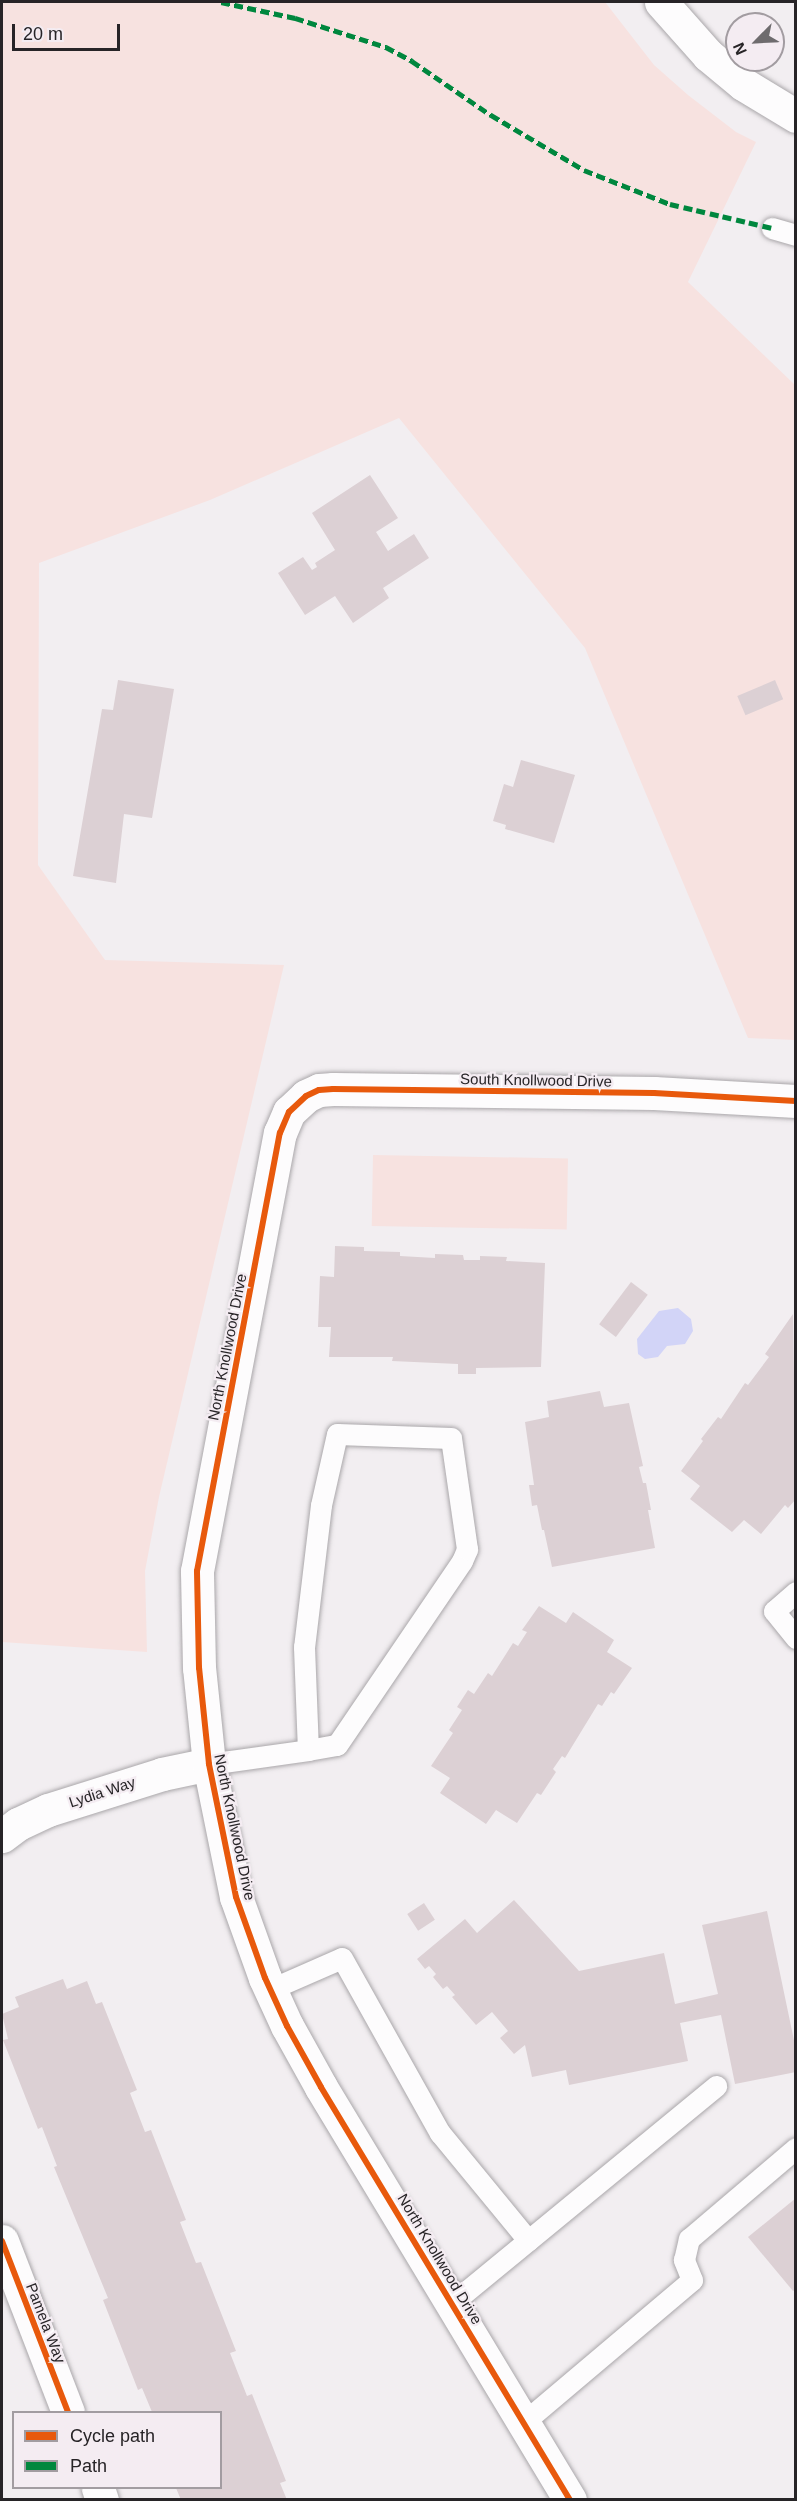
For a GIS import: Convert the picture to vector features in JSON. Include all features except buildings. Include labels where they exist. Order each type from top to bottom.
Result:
[{"type":"street","points":[[661,2],[708,55],[743,84],[795,116]]},
{"type":"street","name":"South Knollwood Drive","points":[[286,1117],[306,1096],[319,1090],[333,1089],[654,1093],[795,1101]]},
{"type":"street","name":"North Knollwood Drive","points":[[286,1117],[279,1133],[197,1570],[199,1668],[209,1764],[236,1897],[287,2026],[321,2087],[570,2499]]},
{"type":"street","name":"Lydia Way","points":[[2,1836],[18,1824],[59,1807],[162,1773],[209,1764]]},
{"type":"street","name":"Pamela Way","points":[[2,2241],[68,2411]]},
{"type":"lane","points":[[772,228],[795,235]]},
{"type":"lane","points":[[209,1764],[308,1750],[337,1745],[462,1562],[467,1549],[451,1438],[337,1434],[321,1505],[304,1647],[308,1750]]},
{"type":"lane","points":[[795,1592],[774,1611],[795,1638]]},
{"type":"lane","points":[[271,1989],[342,1958],[440,2133],[528,2240]]},
{"type":"lane","points":[[452,2303],[716,2086]]},
{"type":"lane","points":[[524,2422],[692,2280],[684,2260],[688,2239],[795,2148]]},
{"type":"shaded area","points":[[2,2],[605,2],[654,65],[736,132],[756,142],[688,282],[795,385],[795,1040],[748,1038],[585,648],[399,418],[210,500],[39,563],[38,865],[105,960],[284,965],[159,1497],[145,1571],[147,1652],[2,1642]]},
{"type":"shaded area","points":[[373,1155],[568,1158],[567,1229],[372,1226]]},
{"type":"water","points":[[678,1308],[691,1319],[693,1331],[685,1344],[667,1346],[658,1357],[645,1359],[638,1354],[637,1339],[659,1311]]},
{"type":"marked path","points":[[221,2],[295,18],[386,47],[412,61],[491,115],[584,170],[670,204],[772,228]]},
{"type":"cycle path","points":[[570,2500],[321,2087],[287,2026],[265,1978],[236,1897],[209,1764],[199,1668],[197,1571],[280,1133],[289,1112],[306,1096],[319,1090],[333,1089],[654,1093],[796,1101]]},
{"type":"cycle path","points":[[2,2241],[68,2411]]}]
